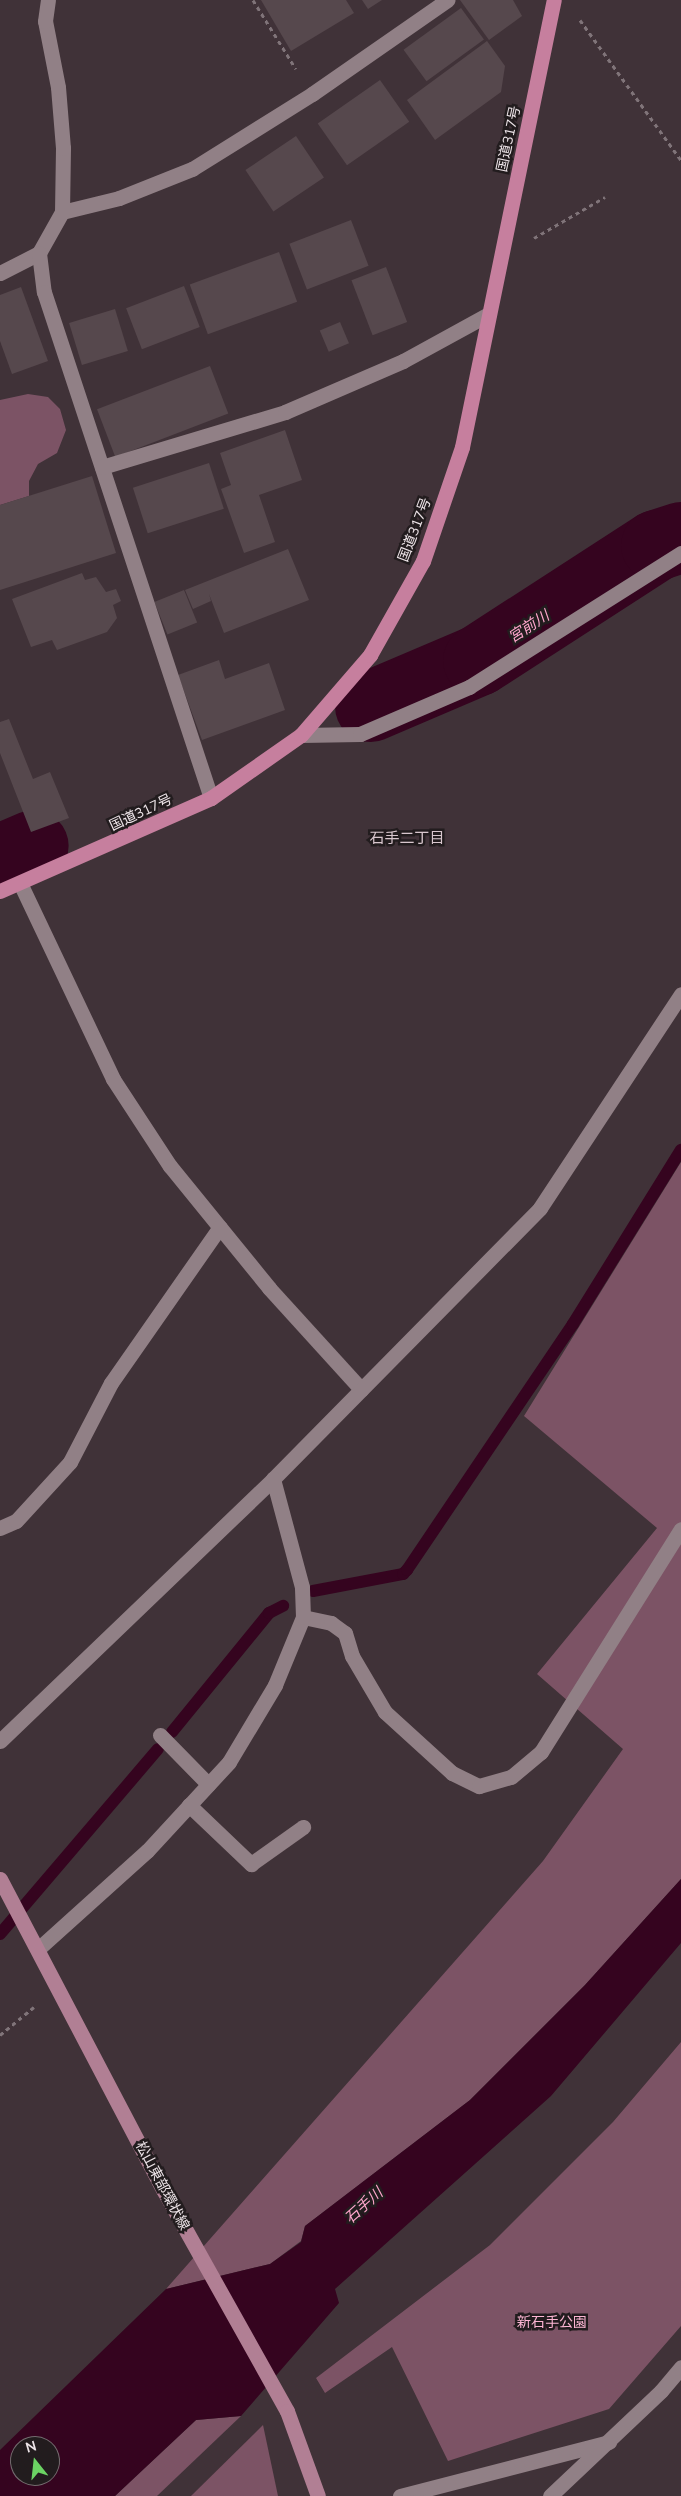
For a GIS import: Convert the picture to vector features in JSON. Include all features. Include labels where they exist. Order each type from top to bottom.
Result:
[{"type":"highway","name":"国道317号","points":[[0,891],[211,798],[301,735],[370,655],[423,561],[462,447],[554,0]]},
{"type":"main road","name":"松山東部環状線","points":[[0,1878],[164,2190],[287,2411],[318,2496]]},
{"type":"street","points":[[0,273],[39,253],[62,212],[63,148],[58,87],[45,21],[48,0]]},
{"type":"street","points":[[62,212],[119,198],[192,169],[312,94],[447,0]]},
{"type":"street","points":[[39,253],[44,292],[211,798]]},
{"type":"street","points":[[102,467],[285,412],[403,361],[489,314]]},
{"type":"street","points":[[301,735],[360,734],[469,687],[681,553]]},
{"type":"street","points":[[20,883],[112,1079],[170,1166],[220,1227],[361,1389]]},
{"type":"street","points":[[0,1741],[273,1479],[540,1208],[681,994]]},
{"type":"street","points":[[0,1528],[16,1521],[70,1462],[111,1383],[220,1227]]},
{"type":"street","points":[[38,1949],[147,1851],[228,1762],[276,1685],[303,1617],[302,1587],[273,1479]]},
{"type":"street","points":[[303,1617],[330,1623],[346,1633],[352,1656],[385,1712],[452,1773],[479,1786],[511,1777],[541,1752],[681,1529]]},
{"type":"street","points":[[160,1735],[208,1784]]},
{"type":"street","points":[[189,1805],[251,1864],[303,1827]]},
{"type":"street","points":[[550,2496],[608,2442],[681,2367]]},
{"type":"street","points":[[400,2496],[608,2442]]},
{"type":"path","points":[[253,0],[312,94]]},
{"type":"path","points":[[577,16],[681,160]]},
{"type":"path","points":[[501,257],[605,197]]},
{"type":"path","points":[[0,2035],[59,1989]]},
{"type":"green space","points":[[28,394],[48,397],[60,409],[66,430],[57,453],[38,464],[29,481],[29,496],[0,505],[0,400]]},
{"type":"green space","points":[[681,1162],[681,1879],[585,1985],[470,2100],[305,2226],[301,2241],[270,2264],[166,2289],[543,1861],[623,1749],[537,1674],[657,1528],[524,1416]]},
{"type":"green space","name":"新石手公園","points":[[681,2042],[681,2326],[609,2409],[448,2461],[392,2347],[325,2393],[316,2378],[490,2245],[613,2122]]},
{"type":"green space","points":[[241,2416],[157,2496],[115,2496],[196,2420]]},
{"type":"green space","points":[[263,2425],[278,2496],[191,2496]]},
{"type":"water","name":"石手川","points":[[681,1879],[681,1943],[551,2096],[335,2289],[339,2303],[241,2416],[196,2420],[115,2496],[0,2496],[0,2450],[10,2440],[10,2486],[60,2486],[60,2436],[14,2436],[166,2289],[270,2264],[301,2242],[305,2226],[470,2100],[585,1985]]},
{"type":"building","points":[[261,0],[346,0],[354,13],[291,51]]},
{"type":"building","points":[[362,0],[382,0],[368,9]]},
{"type":"building","points":[[460,0],[513,0],[522,16],[489,40]]},
{"type":"building","points":[[461,8],[484,40],[426,81],[404,50]]},
{"type":"building","points":[[487,41],[505,66],[501,92],[435,140],[407,100]]},
{"type":"building","points":[[380,80],[409,122],[347,165],[318,124]]},
{"type":"building","points":[[296,136],[324,177],[273,212],[245,170]]},
{"type":"building","points":[[351,220],[369,266],[307,289],[289,244]]},
{"type":"building","points":[[279,252],[297,302],[208,334],[190,284]]},
{"type":"building","points":[[386,267],[407,322],[373,335],[351,280]]},
{"type":"building","points":[[184,286],[200,327],[142,349],[126,308]]},
{"type":"building","points":[[21,287],[48,361],[12,374],[0,341],[0,295]]},
{"type":"building","points":[[115,309],[128,351],[82,365],[69,323]]},
{"type":"building","points":[[340,322],[349,343],[329,352],[320,331]]},
{"type":"building","points":[[210,366],[228,414],[115,457],[97,409]]},
{"type":"building","points":[[285,430],[302,480],[259,495],[275,542],[244,553],[221,489],[231,485],[220,453]]},
{"type":"building","points":[[209,463],[224,509],[148,533],[133,488]]},
{"type":"building","points":[[92,476],[116,553],[0,590],[0,505]]},
{"type":"building","points":[[288,549],[309,600],[224,633],[209,594],[211,601],[193,609],[185,590]]},
{"type":"building","points":[[82,573],[85,580],[96,577],[106,592],[116,589],[121,601],[113,605],[117,618],[107,632],[57,650],[52,640],[31,647],[12,599]]},
{"type":"building","points":[[184,590],[197,622],[167,634],[154,602]]},
{"type":"building","points":[[219,660],[225,679],[269,663],[285,710],[202,740],[178,675]]},
{"type":"building","points":[[9,719],[33,779],[50,772],[69,818],[31,832],[0,753],[0,722]]},
{"type":"waterway","name":"宮前川","points":[[370,706],[478,660],[656,545],[681,537]]},
{"type":"waterway","name":"宮前川","points":[[5,857],[33,845]]},
{"type":"waterway","points":[[313,1591],[403,1574],[407,1570],[573,1324],[681,1150]]},
{"type":"waterway","points":[[172,1732],[269,1613],[283,1606]]},
{"type":"waterway","points":[[0,1934],[158,1749]]},
{"type":"district","name":"石手二丁目","points":[[407,839]]}]
